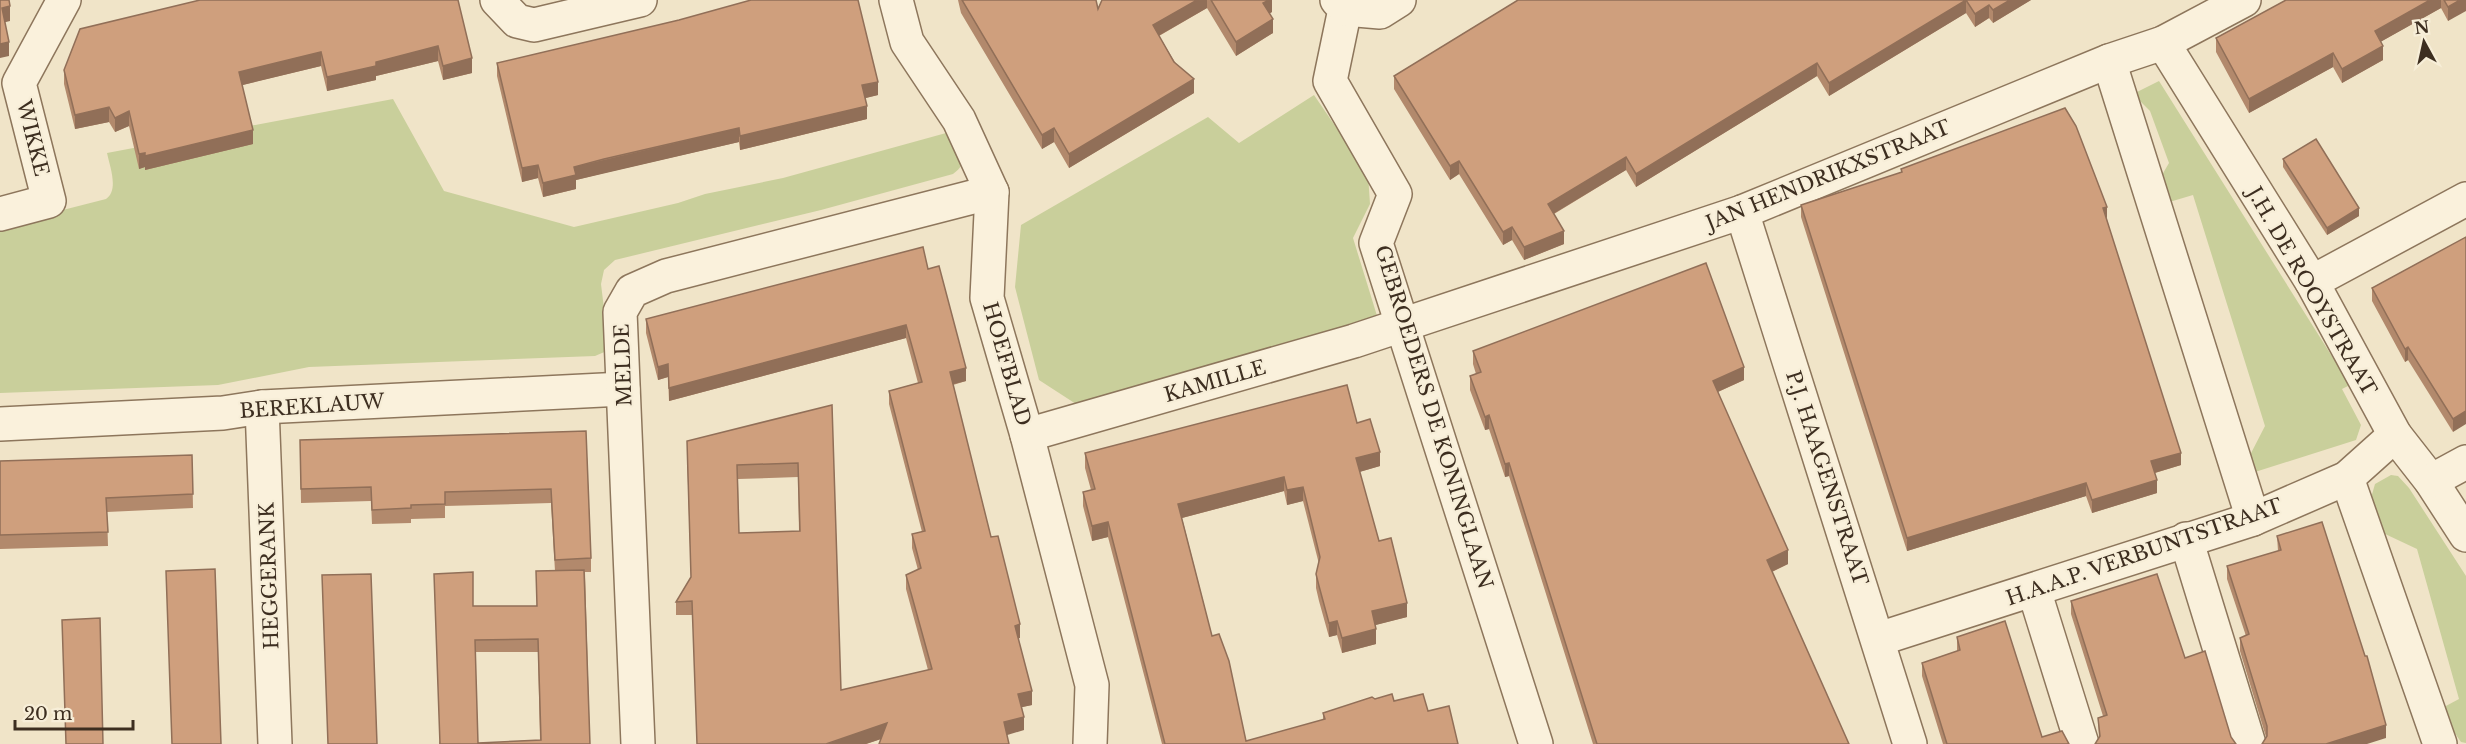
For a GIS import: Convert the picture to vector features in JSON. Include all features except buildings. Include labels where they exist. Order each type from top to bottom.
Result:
[{"type":"street","name":"WIKKE","points":[[0,214],[49,201],[19,83],[64,0]]},
{"type":"street","points":[[497,0],[517,21],[534,25],[640,0]]},
{"type":"street","name":"HOEFBLAD","points":[[896,0],[907,42],[959,120],[992,192],[987,298],[1027,435],[1092,685],[1090,744]]},
{"type":"street","points":[[1341,4],[1380,12],[1399,0]]},
{"type":"street","name":"JAN HENDRIKXSTRAAT","points":[[1403,326],[1742,212],[2109,61],[2163,43],[2244,0]]},
{"type":"street","name":"GEBROEDERS DE KONINGLAAN","points":[[1341,4],[1330,81],[1395,194],[1376,243],[1536,744]]},
{"type":"street","name":"J.H. DE ROOYSTRAAT","points":[[2163,43],[2312,282],[2394,435],[2431,481],[2466,535]]},
{"type":"street","points":[[2109,61],[2253,519]]},
{"type":"street","name":"MELDE","points":[[638,744],[620,312],[632,291],[666,276],[992,192]]},
{"type":"street","points":[[2312,282],[2466,199]]},
{"type":"street","name":"P.J. HAAGENSTRAAT","points":[[1742,212],[1879,639],[1910,744]]},
{"type":"street","name":"KAMILLE","points":[[1027,435],[1403,326]]},
{"type":"street","name":"BEREKLAUW","points":[[0,423],[223,413],[262,407],[623,389]]},
{"type":"street","name":"HEGGERANK","points":[[262,407],[275,744]]},
{"type":"street","name":"H.A.A.P. VERBUNTSTRAAT","points":[[1879,639],[2253,519],[2347,478],[2394,435]]},
{"type":"street","points":[[2431,481],[2466,462]]},
{"type":"street","points":[[2347,478],[2440,744]]},
{"type":"street","points":[[2187,539],[2249,744]]},
{"type":"street","points":[[2034,590],[2082,744]]},
{"type":"green space","points":[[2159,81],[2350,385],[2342,389],[2361,425],[2356,440],[2255,472],[2248,459],[2265,426],[2193,195],[2166,203],[2159,180],[2169,163],[2150,111],[2133,94]]},
{"type":"green space","points":[[1314,95],[1368,174],[1370,204],[1353,238],[1378,319],[1076,404],[1039,380],[1015,287],[1021,225],[1208,117],[1239,143]]},
{"type":"green space","points":[[393,99],[444,191],[574,227],[678,203],[705,194],[783,178],[957,130],[964,154],[962,164],[953,174],[821,210],[615,260],[604,270],[601,284],[609,350],[595,356],[309,367],[218,385],[0,393],[0,226],[106,199],[110,195],[113,184],[107,153]]},
{"type":"green space","points":[[2391,475],[2398,476],[2409,488],[2466,576],[2466,743],[2461,742],[2450,726],[2444,707],[2459,699],[2417,549],[2383,533],[2371,498],[2375,484]]}]
